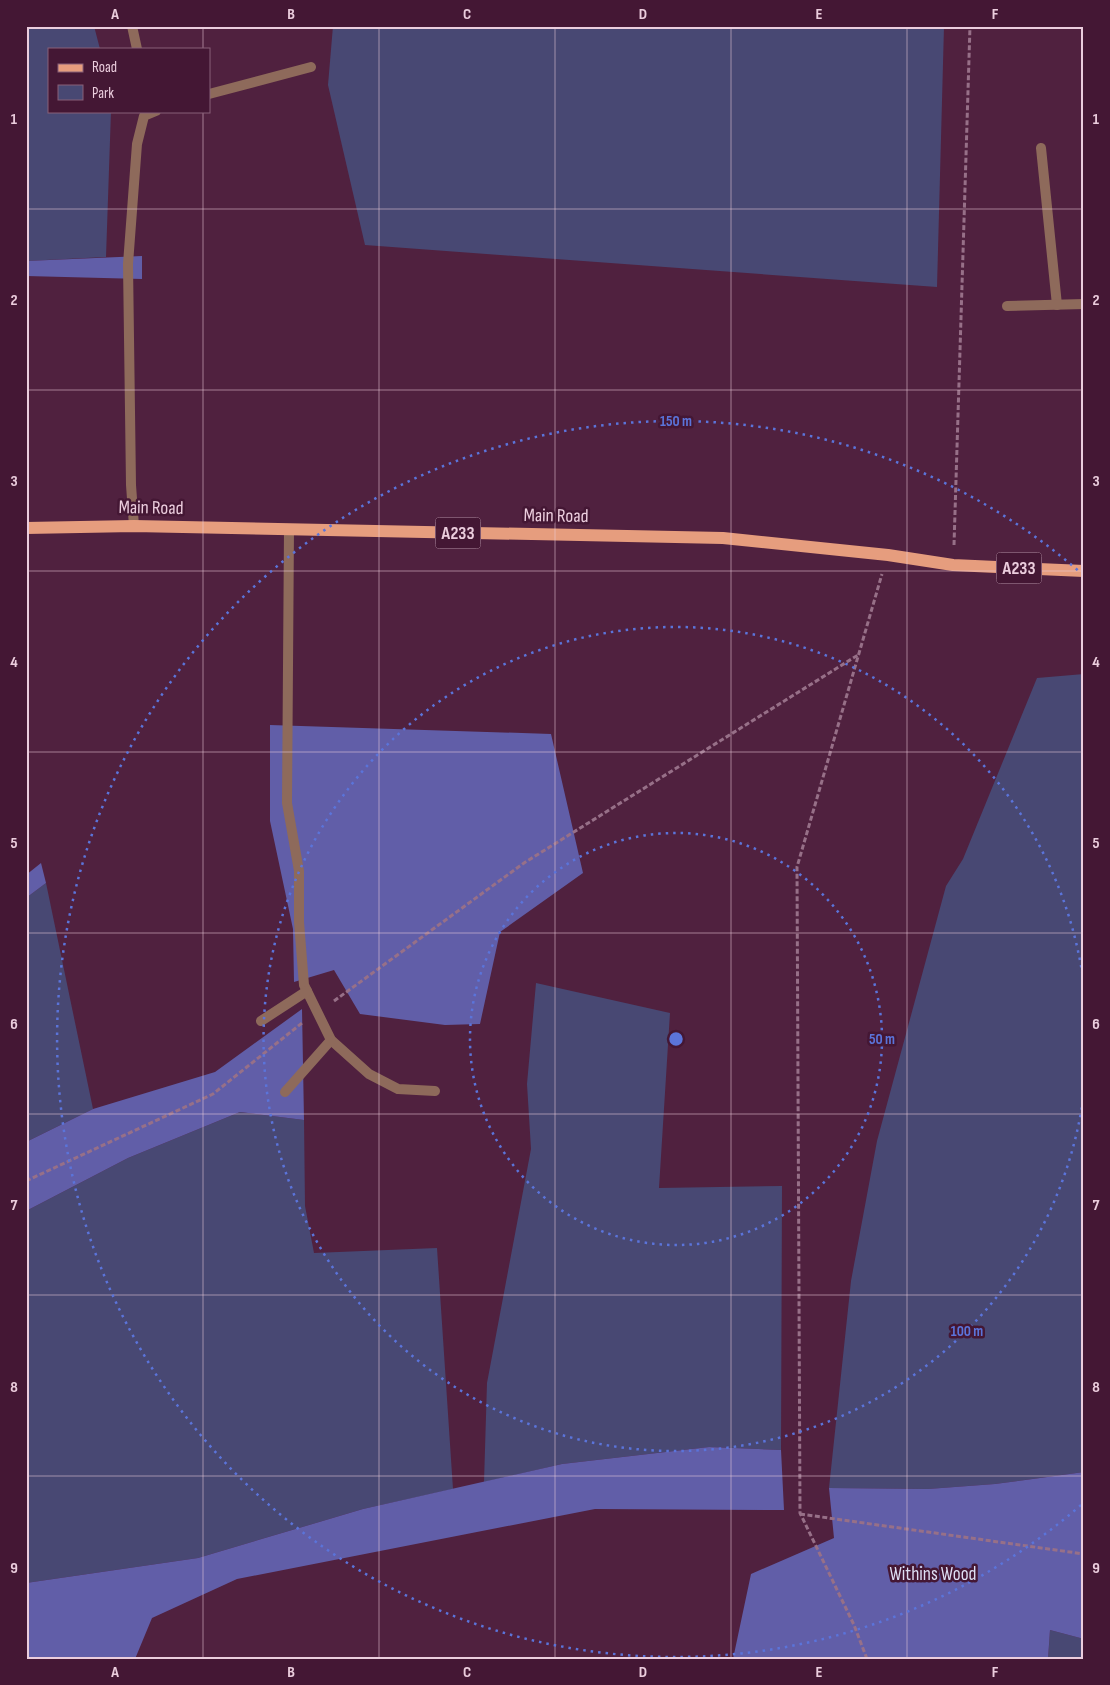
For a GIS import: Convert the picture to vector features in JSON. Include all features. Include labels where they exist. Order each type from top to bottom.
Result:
[{"type":"main road","name":"Main Road","points":[[26,528],[134,526],[723,538],[888,555],[954,565],[1084,572]]},
{"type":"lane","points":[[132,26],[137,48]]},
{"type":"lane","points":[[210,94],[312,67]]},
{"type":"lane","points":[[134,526],[131,485],[128,264],[137,144],[144,114]]},
{"type":"lane","points":[[1041,148],[1056,305]]},
{"type":"lane","points":[[1007,306],[1084,304]]},
{"type":"lane","points":[[289,529],[287,803],[299,871],[301,960],[307,991],[331,1040],[368,1074],[398,1089],[435,1091]]},
{"type":"lane","points":[[261,1021],[307,991]]},
{"type":"lane","points":[[285,1092],[331,1040]]},
{"type":"path","points":[[954,565],[970,26]]},
{"type":"path","points":[[867,1659],[854,1625],[800,1514],[797,867],[888,555]]},
{"type":"path","points":[[26,1181],[213,1094],[317,1013],[524,863],[859,655]]},
{"type":"path","points":[[800,1514],[1084,1554]]},
{"type":"green space","points":[[26,26],[94,26],[100,48],[48,48],[48,112],[111,112],[106,257],[26,261]]},
{"type":"green space","points":[[333,26],[944,26],[937,287],[365,245],[328,85]]},
{"type":"green space","points":[[142,256],[142,279],[26,276],[26,261]]},
{"type":"green space","points":[[1084,674],[1084,1472],[995,1484],[928,1489],[829,1488],[851,1281],[877,1141],[946,886],[963,859],[1037,678]]},
{"type":"green space","points":[[270,725],[551,734],[583,873],[500,932],[480,1024],[445,1025],[360,1014],[334,970],[294,982],[293,929],[270,821]]},
{"type":"green space","points":[[41,863],[46,883],[26,898],[26,875]]},
{"type":"green space","points":[[46,883],[93,1109],[26,1142],[26,898]]},
{"type":"green space","points":[[536,983],[670,1013],[659,1188],[782,1186],[781,1450],[709,1447],[562,1464],[484,1482],[487,1383],[531,1149],[527,1084]]},
{"type":"green space","points":[[302,1009],[304,1120],[240,1112],[128,1158],[26,1211],[26,1142],[93,1109],[215,1072]]},
{"type":"green space","points":[[240,1112],[304,1120],[305,1206],[314,1253],[437,1248],[453,1489],[363,1509],[198,1558],[26,1583],[26,1211],[128,1158]]},
{"type":"green space","points":[[709,1447],[781,1450],[784,1510],[595,1509],[237,1579],[152,1618],[135,1659],[26,1659],[26,1583],[198,1558],[363,1509],[562,1464]]},
{"type":"green space","name":"Withins Wood","points":[[1084,1472],[1084,1639],[1050,1630],[1048,1659],[733,1659],[751,1574],[834,1538],[829,1488],[928,1489],[995,1484]]},
{"type":"green space","points":[[1050,1630],[1084,1639],[1084,1659],[1048,1659]]}]
